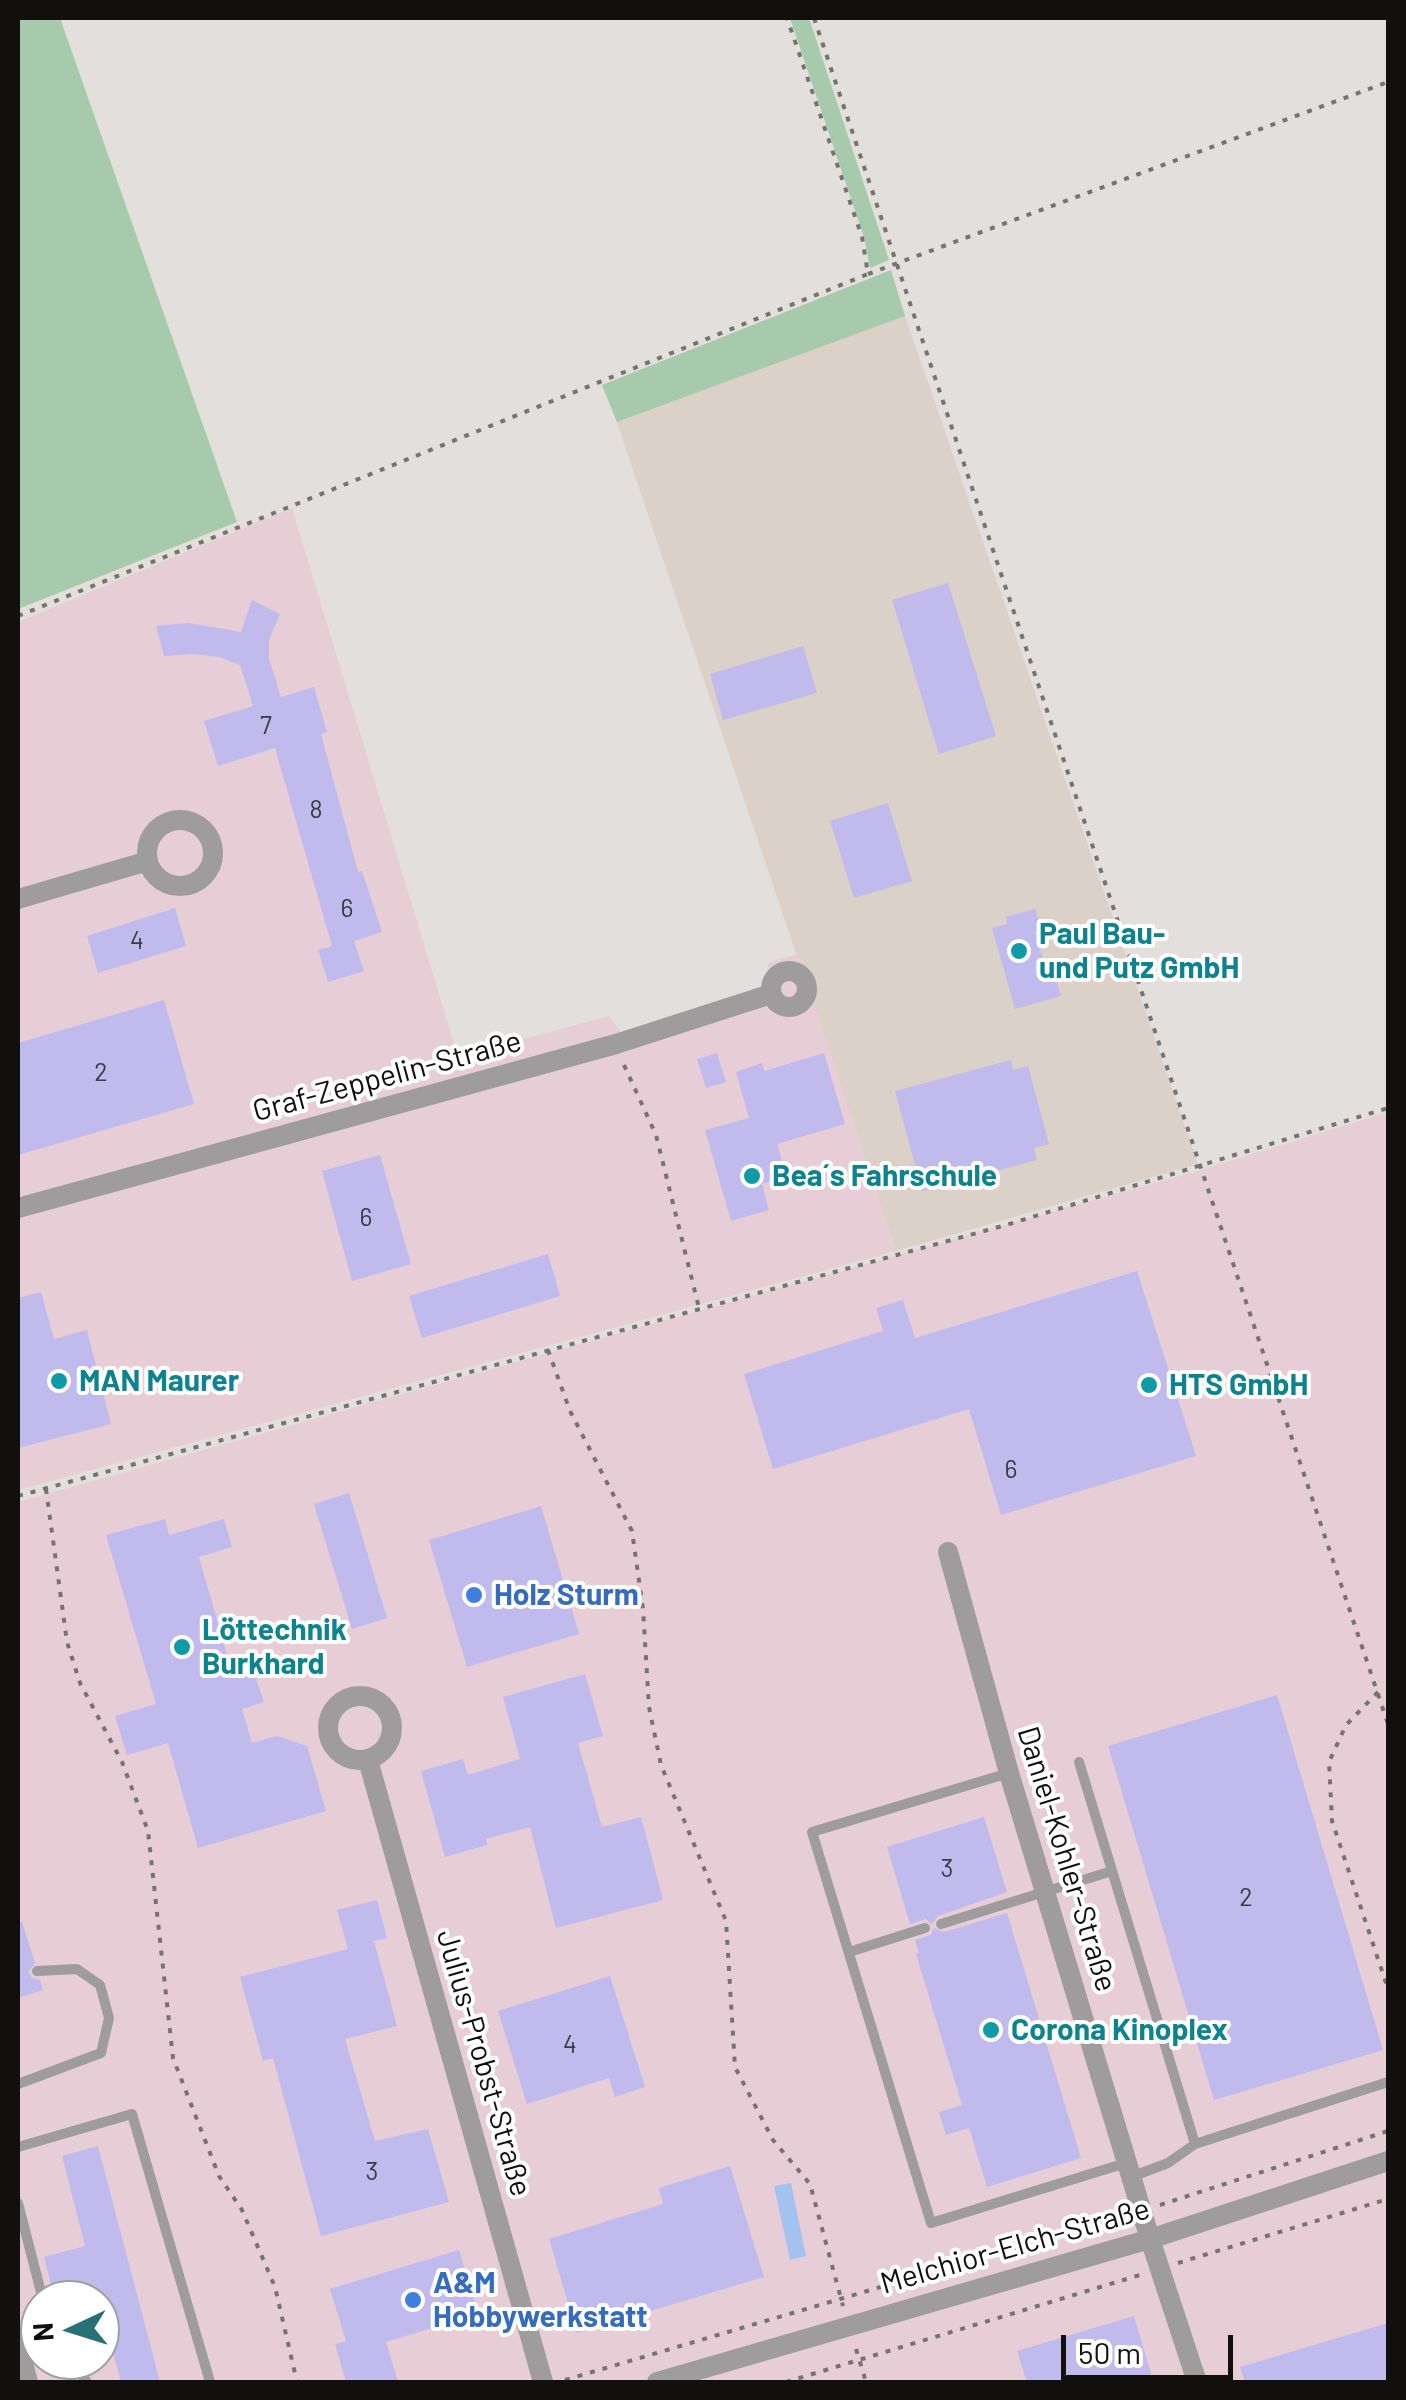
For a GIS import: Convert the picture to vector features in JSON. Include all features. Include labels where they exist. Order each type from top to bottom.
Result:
[{"type":"street","points":[[18,898],[148,861]]},
{"type":"street","name":"Graf-Zeppelin-Straße","points":[[18,1208],[616,1044],[771,994]]},
{"type":"street","name":"Daniel-Kohler-Straße","points":[[948,1552],[1045,1892],[1150,2239],[1198,2382]]},
{"type":"street","name":"Julius-Probst-Straße","points":[[368,1760],[543,2382]]},
{"type":"street","name":"Melchior-Elch-Straße","points":[[657,2382],[704,2375],[848,2325],[1150,2239],[1388,2161]]},
{"type":"street","points":[[18,2344],[28,2382]]},
{"type":"lane","points":[[1079,1762],[1195,2144]]},
{"type":"lane","points":[[1009,1772],[812,1832],[930,2222],[1168,2163],[1195,2144],[1388,2082]]},
{"type":"lane","points":[[941,1924],[1112,1871]]},
{"type":"lane","points":[[848,1952],[925,1928]]},
{"type":"lane","points":[[18,2084],[100,2053],[109,2018],[100,1985],[77,1969],[37,1971]]},
{"type":"lane","points":[[18,2146],[132,2114],[210,2382]]},
{"type":"lane","points":[[18,2203],[38,2280]]},
{"type":"path","points":[[786,18],[862,237],[868,274]]},
{"type":"path","points":[[814,18],[1388,1724]]},
{"type":"path","points":[[18,616],[894,263],[1388,82]]},
{"type":"path","points":[[616,1044],[656,1135],[699,1308]]},
{"type":"path","points":[[18,1496],[1006,1224],[1388,1108]]},
{"type":"path","points":[[548,1350],[570,1411],[632,1532],[649,1707],[661,1765],[726,1921],[736,2068],[774,2140],[810,2184],[866,2382]]},
{"type":"path","points":[[46,1488],[67,1642],[80,1683],[122,1762],[148,1831],[173,2058],[219,2176],[242,2210],[275,2287],[297,2382]]},
{"type":"path","points":[[1378,1692],[1346,1725],[1329,1762],[1332,1821],[1388,1989]]},
{"type":"path","points":[[557,2382],[1142,2210],[1388,2131]]},
{"type":"path","points":[[786,2382],[1388,2199]]},
{"type":"path","points":[[1043,2296],[1047,2303]]},
{"type":"shaded area","points":[[905,316],[1198,1164],[896,1251],[617,422]]},
{"type":"shaded area","points":[[292,508],[458,1057],[609,1016],[623,1035],[762,993],[769,962],[798,954],[896,1251],[18,1490],[18,622]]},
{"type":"shaded area","points":[[1388,1112],[1388,2382],[18,2382],[18,1502],[1197,1171]]},
{"type":"green space","points":[[18,18],[60,18],[237,522],[18,609]]},
{"type":"green space","points":[[790,18],[809,18],[889,260],[870,268],[864,237]]},
{"type":"green space","points":[[891,270],[905,316],[617,422],[602,385]]},
{"type":"water","points":[[791,2183],[806,2256],[790,2260],[774,2186]]},
{"type":"building","points":[[948,583],[996,736],[939,754],[892,600]]},
{"type":"building","points":[[252,600],[280,614],[269,640],[269,659],[281,697],[314,687],[327,732],[321,734],[358,872],[362,871],[382,932],[354,941],[364,971],[328,982],[318,950],[332,946],[275,748],[218,766],[204,721],[253,706],[240,665],[219,657],[164,656],[156,626],[189,623],[241,632]]},
{"type":"building","points":[[803,646],[817,693],[723,720],[710,674]]},
{"type":"building","points":[[888,803],[912,881],[854,898],[830,821]]},
{"type":"building","points":[[175,908],[186,946],[98,973],[87,936]]},
{"type":"building","name":"Paul Bau- und Putz GmbH","points":[[1035,909],[1042,930],[1035,932],[1047,972],[1053,970],[1061,996],[1015,1009],[992,928],[1007,924],[1006,917]]},
{"type":"building","points":[[164,1000],[194,1104],[18,1155],[18,1043]]},
{"type":"building","points":[[717,1053],[726,1082],[706,1088],[697,1059]]},
{"type":"building","points":[[824,1053],[845,1124],[777,1144],[787,1177],[762,1184],[769,1210],[731,1221],[705,1130],[749,1118],[736,1072],[762,1063],[764,1071]]},
{"type":"building","points":[[1011,1060],[1013,1070],[1028,1066],[1049,1144],[1034,1148],[1037,1160],[922,1191],[895,1091]]},
{"type":"building","points":[[380,1155],[411,1264],[352,1281],[322,1171]]},
{"type":"building","points":[[548,1254],[560,1296],[422,1338],[409,1296]]},
{"type":"building","points":[[1137,1271],[1196,1456],[1001,1515],[969,1409],[773,1469],[744,1374],[883,1331],[876,1308],[903,1300],[915,1338]]},
{"type":"building","name":"MAN Maurer","points":[[41,1292],[54,1339],[87,1330],[111,1424],[18,1448],[18,1298]]},
{"type":"building","points":[[349,1493],[387,1618],[352,1629],[314,1504]]},
{"type":"building","points":[[541,1506],[579,1634],[467,1667],[429,1540]]},
{"type":"building","name":"Löttechnik Burkhard","points":[[165,1519],[169,1535],[224,1519],[232,1547],[199,1557],[234,1679],[254,1673],[264,1702],[242,1709],[252,1743],[277,1736],[307,1746],[326,1811],[198,1848],[168,1743],[127,1755],[115,1716],[156,1704],[106,1535]]},
{"type":"building","points":[[585,1674],[603,1736],[578,1743],[602,1827],[641,1817],[663,1900],[556,1928],[530,1827],[486,1839],[487,1845],[445,1857],[421,1771],[463,1759],[468,1775],[520,1759],[503,1697]]},
{"type":"building","points":[[1277,1695],[1383,2050],[1214,2100],[1108,1746]]},
{"type":"building","points":[[984,1817],[1007,1892],[938,1916],[932,1924],[926,1919],[910,1924],[887,1847]]},
{"type":"building","points":[[377,1900],[387,1938],[374,1941],[397,2026],[345,2039],[375,2141],[428,2129],[449,2202],[321,2236],[273,2058],[263,2061],[240,1977],[348,1949],[337,1910]]},
{"type":"building","name":"Corona Kinoplex","points":[[1007,1913],[1081,2158],[987,2187],[969,2128],[946,2135],[939,2112],[962,2105],[915,1940],[931,1935],[934,1928],[944,1932]]},
{"type":"building","points":[[22,1922],[35,1963],[28,1972],[40,1980],[43,1990],[18,1998],[18,1923]]},
{"type":"building","points":[[610,1976],[645,2087],[615,2097],[609,2078],[527,2104],[498,2011]]},
{"type":"building","points":[[98,2146],[160,2382],[121,2382],[120,2280],[50,2280],[44,2257],[85,2246],[62,2156]]},
{"type":"building","points":[[730,2166],[764,2277],[577,2333],[549,2239],[663,2204],[659,2188]]},
{"type":"building","points":[[459,2250],[478,2314],[386,2342],[398,2382],[346,2382],[335,2344],[346,2341],[330,2289]]},
{"type":"building","points":[[1134,2316],[1152,2377],[1134,2382],[1027,2382],[1017,2351]]},
{"type":"building","points":[[1388,2323],[1388,2382],[1245,2382],[1240,2367]]},
{"type":"place","name":"Paul Bau- und Putz GmbH","points":[[1019,951]]},
{"type":"place","name":"Bea´s Fahrschule","points":[[752,1176]]},
{"type":"place","name":"MAN Maurer","points":[[59,1381]]},
{"type":"place","name":"HTS GmbH","points":[[1149,1385]]},
{"type":"place","name":"Holz Sturm","points":[[474,1595]]},
{"type":"place","name":"Löttechnik Burkhard","points":[[182,1647]]},
{"type":"place","name":"Corona Kinoplex","points":[[991,2030]]},
{"type":"place","name":"A&M Hobbywerkstatt","points":[[413,2300]]}]
